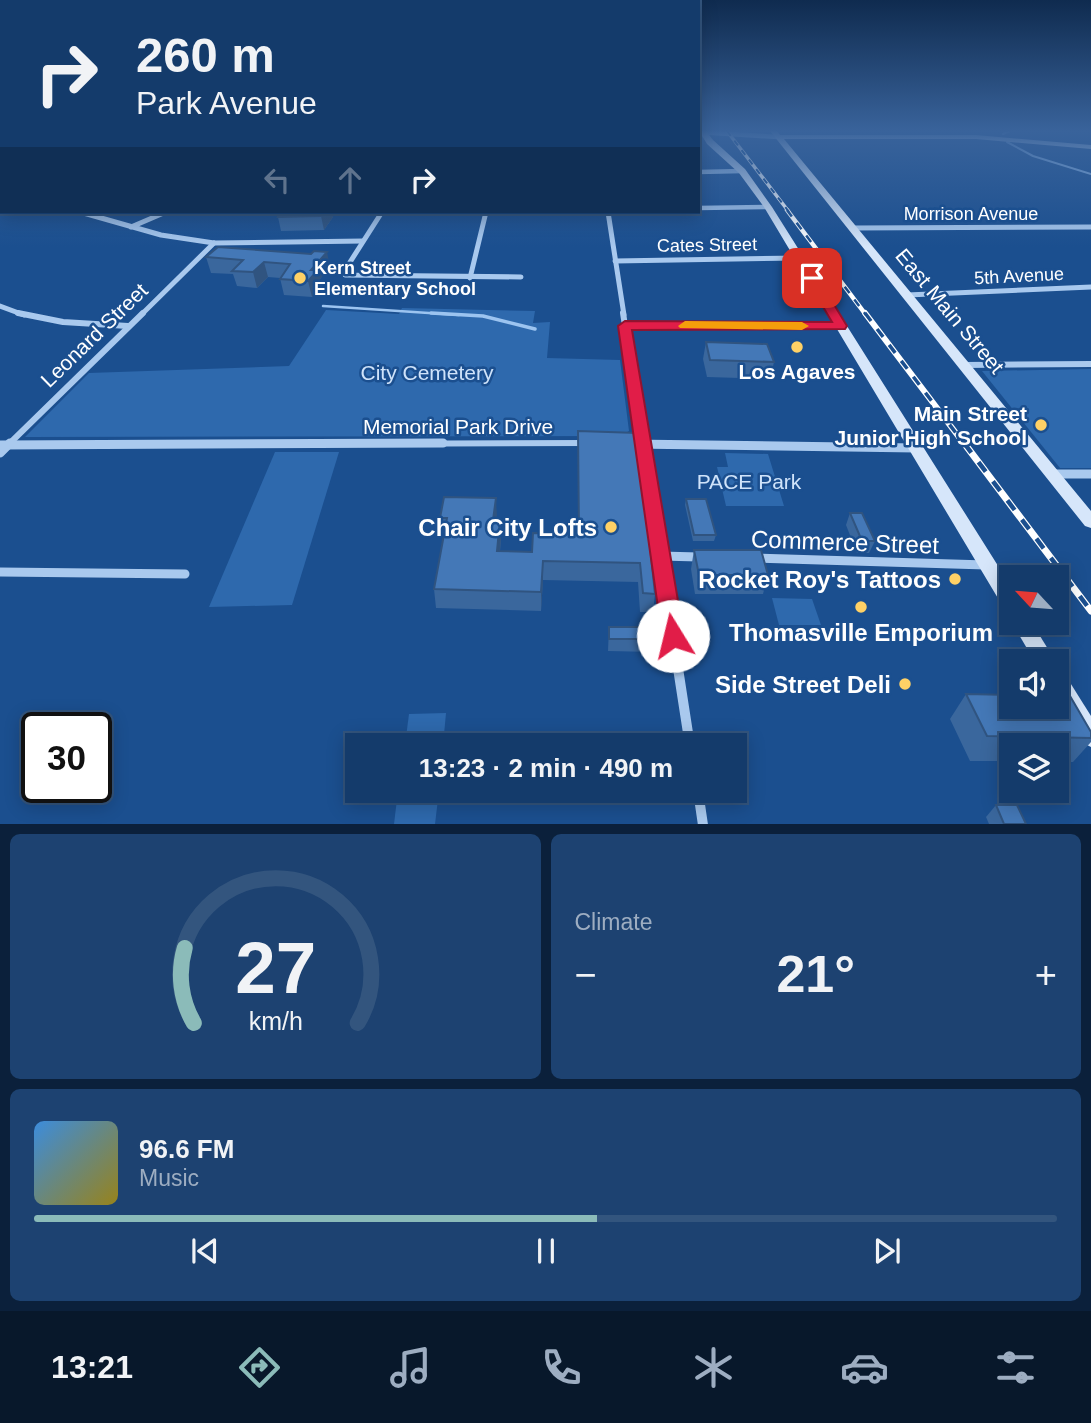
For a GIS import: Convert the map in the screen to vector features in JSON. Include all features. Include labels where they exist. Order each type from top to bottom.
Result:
[{"type":"street","name":"East Main Street","points":[[804,169],[1091,522]]},
{"type":"street","points":[[700,172],[741,171],[768,207],[999,584]]},
{"type":"street","points":[[700,208],[768,207]]},
{"type":"street","points":[[87,214],[185,240],[214,243],[363,242]]},
{"type":"street","points":[[131,227],[161,214]]},
{"type":"street","points":[[381,214],[345,275],[521,277]]},
{"type":"street","points":[[470,278],[486,214]]},
{"type":"street","points":[[608,214],[688,733]]},
{"type":"street","name":"Morrison Avenue","points":[[850,228],[1091,227]]},
{"type":"street","name":"Leonard Street","points":[[0,453],[4,445],[214,243]]},
{"type":"street","name":"Cates Street","points":[[615,261],[800,258]]},
{"type":"street","name":"5th Avenue","points":[[907,295],[1091,287]]},
{"type":"street","points":[[0,306],[58,322],[128,326]]},
{"type":"street","points":[[625,326],[841,326]]},
{"type":"street","points":[[964,365],[1091,364]]},
{"type":"street","name":"Memorial Park Drive","points":[[4,445],[594,444]]},
{"type":"street","points":[[619,444],[916,448]]},
{"type":"street","points":[[1051,474],[1091,474]]},
{"type":"street","points":[[660,556],[715,557]]},
{"type":"street","name":"Commerce Street","points":[[743,558],[987,565]]},
{"type":"street","points":[[0,572],[185,574]]},
{"type":"street","points":[[1069,700],[1091,736]]},
{"type":"street","points":[[700,803],[703,824]]},
{"type":"green space","name":"City Cemetery","points":[[402,308],[535,311],[533,323],[550,322],[547,358],[620,360],[629,431],[612,436],[25,437],[89,373],[289,366],[326,310],[399,314]]},
{"type":"green space","points":[[1091,369],[1091,468],[1060,468],[982,371]]},
{"type":"green space","points":[[275,452],[339,452],[292,605],[209,607]]},
{"type":"green space","name":"PACE Park","points":[[725,453],[768,454],[784,506],[726,506],[717,467],[728,467]]},
{"type":"green space","points":[[772,598],[812,599],[821,625],[779,625]]},
{"type":"green space","points":[[446,713],[444,733],[407,733],[409,714]]},
{"type":"green space","points":[[397,803],[438,803],[435,824],[394,824]]},
{"type":"building","points":[[280,214],[323,214],[321,216],[278,217]]},
{"type":"building","points":[[218,247],[311,254],[314,251],[327,252],[311,270],[318,270],[308,281],[280,279],[290,264],[264,262],[253,272],[232,271],[243,260],[206,257]]},
{"type":"building","points":[[706,342],[767,344],[774,362],[710,360]]},
{"type":"building","name":"Chair City Lofts","points":[[578,431],[638,433],[655,594],[643,593],[640,563],[543,561],[541,592],[434,589],[447,518],[440,518],[444,497],[496,498],[493,520],[500,520],[497,551],[532,552],[533,533],[579,534]]},
{"type":"building","points":[[686,499],[706,499],[716,535],[694,535]]},
{"type":"building","points":[[850,513],[862,513],[875,541],[862,541]]},
{"type":"building","points":[[694,550],[761,550],[768,575],[699,575]]},
{"type":"building","points":[[609,627],[654,627],[655,639],[609,639]]},
{"type":"building","points":[[966,694],[999,695],[999,719],[1069,719],[1070,696],[1091,732],[1091,738],[1069,738],[1069,733],[999,733],[999,736],[987,736]]},
{"type":"building","points":[[996,805],[1017,805],[1026,824],[1004,824]]},
{"type":"waterway","points":[[1076,169],[1091,174]]},
{"type":"waterway","points":[[323,306],[459,315]]},
{"type":"waterway","points":[[431,313],[483,316],[535,329]]},
{"type":"railway","points":[[756,169],[789,212]]},
{"type":"railway","points":[[787,210],[866,315]]},
{"type":"railway","points":[[865,313],[965,445]]},
{"type":"railway","points":[[964,443],[1091,611]]},
{"type":"slow traffic","points":[[685,326],[802,326]]},
{"type":"place","name":"Kern Street Elementary School","points":[[300,278]]},
{"type":"place","name":"Los Agaves","points":[[797,347]]},
{"type":"place","name":"Main Street Junior High School","points":[[1041,425]]},
{"type":"place","name":"Chair City Lofts","points":[[611,527]]},
{"type":"place","name":"Rocket Roy's Tattoos","points":[[955,579]]},
{"type":"place","name":"Thomasville Emporium","points":[[861,607]]},
{"type":"place","name":"Side Street Deli","points":[[905,684]]},
{"type":"route","points":[[673,636],[625,326],[841,326],[812,278]]}]
